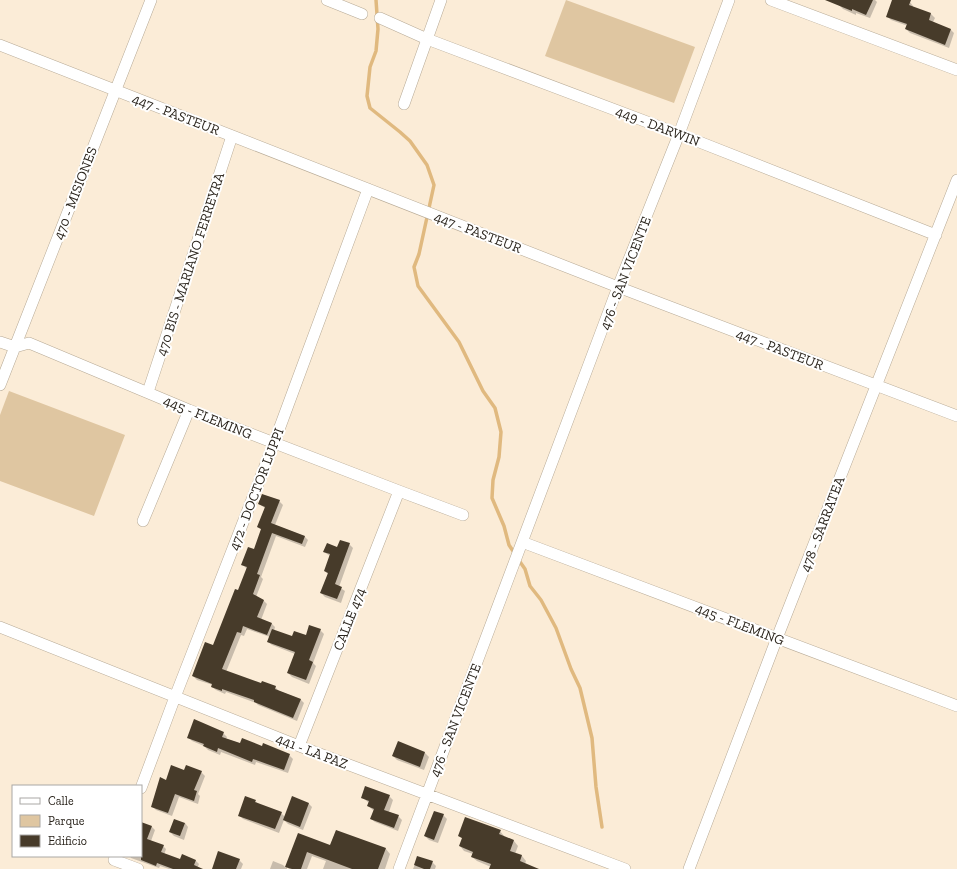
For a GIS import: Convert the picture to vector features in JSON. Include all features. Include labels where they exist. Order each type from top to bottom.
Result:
[{"type":"street","name":"470 - MISIONES","points":[[0,385],[151,0]]},
{"type":"street","points":[[327,0],[362,14]]},
{"type":"street","points":[[404,104],[441,0]]},
{"type":"street","name":"476 - SAN VICENTE","points":[[399,869],[618,287],[679,134],[729,0]]},
{"type":"street","points":[[770,0],[957,70]]},
{"type":"street","name":"449 - DARWIN","points":[[380,18],[427,39],[679,134],[936,235]]},
{"type":"street","name":"447 - PASTEUR","points":[[0,45],[618,287],[957,416]]},
{"type":"street","name":"470 BIS - MARIANO FERREYRA","points":[[148,392],[232,136]]},
{"type":"street","name":"478 - SARRATEA","points":[[689,869],[777,638],[957,180]]},
{"type":"street","name":"472 - DOCTOR LUPPI","points":[[142,785],[274,443],[368,189]]},
{"type":"street","name":"445 - FLEMING","points":[[0,342],[15,347],[29,343],[188,410],[462,515]]},
{"type":"street","points":[[143,521],[188,410]]},
{"type":"street","name":"CALLE 474","points":[[299,746],[399,491]]},
{"type":"street","name":"445 - FLEMING","points":[[522,544],[957,706]]},
{"type":"street","name":"441 - LA PAZ","points":[[0,627],[175,698],[625,869]]},
{"type":"street","points":[[114,862],[138,869]]},
{"type":"green space","points":[[566,0],[695,47],[674,103],[545,56]]},
{"type":"green space","points":[[9,391],[125,435],[94,516],[0,481],[0,415]]},
{"type":"building","points":[[825,0],[873,0],[866,15]]},
{"type":"building","points":[[892,0],[911,0],[909,5],[931,13],[929,20],[951,29],[945,45],[905,29],[907,24],[886,17]]},
{"type":"building","points":[[262,494],[280,500],[271,523],[305,536],[302,544],[272,533],[257,574],[260,575],[253,594],[264,600],[257,617],[272,623],[267,635],[243,626],[241,633],[237,632],[222,669],[261,683],[262,681],[276,686],[275,689],[301,699],[293,718],[254,702],[254,700],[222,689],[222,691],[211,687],[212,684],[192,676],[205,642],[213,645],[235,589],[238,590],[247,567],[241,565],[248,547],[254,549],[261,529],[257,527],[265,507],[258,504]]},
{"type":"building","points":[[340,540],[350,543],[335,584],[342,587],[337,599],[320,593],[328,573],[324,571],[330,554],[323,552],[327,543],[337,547]]},
{"type":"building","points":[[309,625],[321,629],[309,660],[313,662],[306,680],[287,673],[295,652],[267,642],[272,629],[292,636],[294,631],[306,635]]},
{"type":"building","points":[[194,719],[224,732],[222,737],[240,743],[242,738],[262,746],[263,743],[290,754],[284,770],[253,759],[252,762],[218,748],[217,752],[203,746],[204,744],[187,738]]},
{"type":"building","points":[[398,741],[425,752],[420,767],[392,756]]},
{"type":"building","points":[[171,765],[184,770],[186,765],[202,771],[194,790],[197,791],[194,801],[175,794],[168,813],[151,807],[160,777],[166,780]]},
{"type":"building","points":[[365,786],[390,795],[384,810],[399,815],[394,828],[370,819],[374,809],[367,806],[369,801],[361,798]]},
{"type":"building","points":[[245,796],[256,800],[255,802],[282,812],[275,829],[238,816]]},
{"type":"building","points":[[292,796],[309,803],[300,827],[283,820]]},
{"type":"building","points":[[434,811],[444,814],[434,840],[424,836]]},
{"type":"building","points":[[465,817],[501,830],[499,834],[514,840],[510,851],[522,855],[520,861],[539,869],[489,869],[491,864],[471,857],[473,852],[459,846],[462,838],[458,836]]},
{"type":"building","points":[[174,819],[185,823],[180,836],[169,832]]},
{"type":"building","points":[[142,822],[152,826],[147,839],[164,845],[161,852],[180,859],[182,854],[196,860],[194,865],[203,869],[173,869],[157,863],[156,866],[141,860]]},
{"type":"building","points":[[336,830],[386,848],[378,869],[352,869],[307,852],[301,869],[285,867],[298,833],[330,845]]},
{"type":"building","points":[[218,851],[240,859],[236,869],[212,869]]},
{"type":"building","points":[[417,856],[433,861],[430,869],[424,869],[414,865]]},
{"type":"waterway","points":[[376,0],[378,29],[376,51],[370,67],[367,96],[370,108],[410,141],[427,165],[434,185],[419,254],[414,267],[418,286],[459,342],[483,391],[495,408],[501,432],[499,457],[493,480],[492,498],[504,526],[509,545],[515,554]]},
{"type":"waterway","points":[[518,559],[525,569],[530,586],[541,600],[556,628],[571,669],[580,688],[592,738],[596,787],[602,827]]}]
